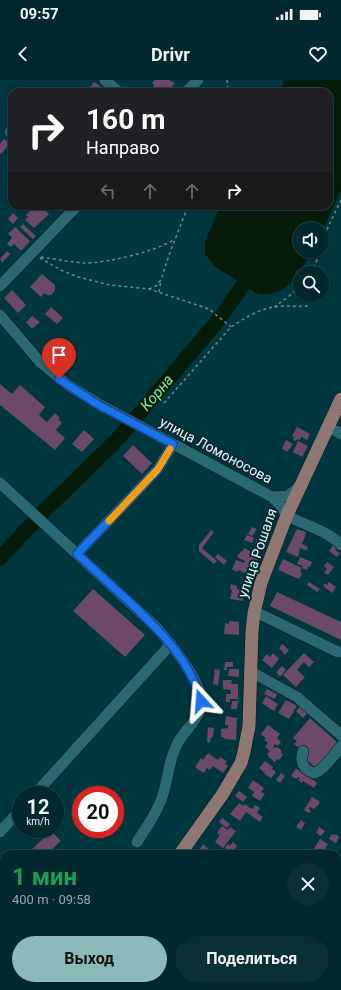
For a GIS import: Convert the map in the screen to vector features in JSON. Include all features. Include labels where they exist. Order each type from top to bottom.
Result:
[{"type":"main road","name":"улица Рошаля","points":[[183,850],[222,795],[241,763],[249,726],[250,671],[254,613],[266,569],[287,515],[328,427],[337,415],[341,399]]},
{"type":"street","points":[[106,80],[115,88]]},
{"type":"street","points":[[190,88],[198,80]]},
{"type":"street","points":[[0,286],[73,210]]},
{"type":"street","name":"улица Ломоносова","points":[[0,315],[40,362],[53,374],[80,394],[272,497],[280,504],[287,515]]},
{"type":"street","points":[[328,427],[341,434]]},
{"type":"street","points":[[77,554],[158,469],[173,444]]},
{"type":"street","points":[[0,483],[156,627],[171,644],[191,673],[199,692],[202,706],[198,716],[178,740],[159,806],[137,842]]},
{"type":"street","name":"улица Ломоносова","points":[[272,497],[288,496],[301,485]]},
{"type":"street","points":[[287,515],[326,534],[341,545]]},
{"type":"street","points":[[254,613],[262,615],[338,652]]},
{"type":"street","points":[[42,786],[171,644]]},
{"type":"street","points":[[250,671],[297,697],[341,735]]},
{"type":"street","points":[[303,751],[301,758],[302,765],[314,773],[334,756],[341,746]]},
{"type":"street","points":[[0,832],[12,819]]},
{"type":"path","points":[[329,225],[341,200]]},
{"type":"path","points":[[160,292],[161,280],[186,210]]},
{"type":"path","points":[[175,239],[151,251],[93,262],[75,262],[39,257],[61,270],[83,278],[110,285],[149,289],[209,309],[231,327]]},
{"type":"path","points":[[149,289],[156,286],[161,280]]},
{"type":"path","points":[[274,307],[293,292]]},
{"type":"path","points":[[164,402],[231,327],[266,308],[309,306]]},
{"type":"shaded area","points":[[284,80],[341,80],[341,190],[333,208],[333,88],[282,88]]},
{"type":"shaded area","points":[[218,210],[332,210],[327,222],[293,222],[293,258],[307,258],[303,266],[293,266],[293,280],[283,289],[265,294],[256,293],[214,266],[205,254],[205,242]]},
{"type":"building","points":[[155,80],[169,80],[175,83],[171,88],[154,88],[152,83]]},
{"type":"building","points":[[94,82],[101,87],[100,88],[90,88]]},
{"type":"building","points":[[4,139],[8,142],[8,145],[1,154],[0,153],[0,144]]},
{"type":"building","points":[[31,210],[45,210],[49,214],[34,228],[25,220],[28,217],[26,215]]},
{"type":"building","points":[[13,213],[18,218],[13,224],[8,219]]},
{"type":"building","points":[[23,224],[36,236],[33,239],[20,227]]},
{"type":"building","points":[[15,227],[30,241],[21,251],[14,244],[11,247],[7,244],[12,237],[8,234]]},
{"type":"building","points":[[7,251],[10,254],[2,263],[0,259]]},
{"type":"building","points":[[42,274],[55,285],[55,290],[51,295],[44,293],[41,297],[30,287]]},
{"type":"building","points":[[12,290],[26,305],[18,313],[4,298]]},
{"type":"building","points":[[51,307],[63,318],[57,324],[45,314]]},
{"type":"building","points":[[32,316],[40,322],[32,329],[26,322]]},
{"type":"building","points":[[0,384],[12,394],[20,385],[45,407],[39,415],[47,422],[55,413],[60,418],[58,419],[62,423],[56,430],[65,438],[55,450],[0,405]]},
{"type":"building","points":[[297,427],[310,434],[307,440],[301,437],[300,440],[293,440],[294,437],[292,436]]},
{"type":"building","points":[[84,430],[94,439],[82,452],[72,444]]},
{"type":"building","points":[[286,440],[293,444],[287,452],[282,449]]},
{"type":"building","points":[[298,441],[308,446],[302,457],[293,452]]},
{"type":"building","points":[[133,445],[152,463],[142,474],[123,456]]},
{"type":"building","points":[[252,527],[257,529],[252,536],[248,534]]},
{"type":"building","points":[[297,529],[306,532],[302,544],[308,547],[307,550],[300,548],[298,557],[286,552]]},
{"type":"building","points":[[211,530],[214,532],[202,548],[217,561],[214,564],[199,551],[199,545]]},
{"type":"building","points":[[247,535],[254,538],[252,543],[244,540]]},
{"type":"building","points":[[257,539],[265,543],[262,548],[255,544]]},
{"type":"building","points":[[334,544],[338,546],[335,550],[340,553],[337,557],[329,551]]},
{"type":"building","points":[[244,548],[254,553],[252,556],[257,559],[249,575],[232,569],[236,560],[244,563],[245,561],[237,557]]},
{"type":"building","points":[[218,554],[227,561],[224,565],[215,557]]},
{"type":"building","points":[[300,557],[312,562],[310,567],[308,566],[307,570],[302,568],[303,566],[297,564]]},
{"type":"building","points":[[283,559],[302,568],[300,571],[302,574],[299,579],[278,570]]},
{"type":"building","points":[[327,562],[334,567],[328,575],[324,573],[327,569],[324,566]]},
{"type":"building","points":[[309,582],[320,589],[317,592],[307,585]]},
{"type":"building","points":[[329,582],[336,587],[332,593],[323,586],[325,583],[327,585]]},
{"type":"building","points":[[231,584],[237,586],[237,589],[245,591],[243,601],[230,599],[232,590],[230,589]]},
{"type":"building","points":[[93,589],[145,635],[125,657],[73,611]]},
{"type":"building","points":[[277,592],[341,622],[341,640],[270,606]]},
{"type":"building","points":[[229,621],[239,622],[239,635],[224,634],[225,623],[229,624]]},
{"type":"building","points":[[282,644],[289,650],[285,655],[279,648]]},
{"type":"building","points":[[273,653],[279,659],[272,668],[262,660],[267,654],[270,657]]},
{"type":"building","points":[[304,653],[314,662],[309,667],[304,662],[297,670],[305,677],[296,687],[283,675]]},
{"type":"building","points":[[225,662],[233,662],[233,667],[227,667],[227,670],[224,670]]},
{"type":"building","points":[[282,666],[286,670],[280,677],[276,672]]},
{"type":"building","points":[[215,669],[220,670],[218,685],[213,684]]},
{"type":"building","points":[[229,669],[239,669],[239,677],[228,676]]},
{"type":"building","points":[[223,680],[232,680],[231,684],[238,684],[238,699],[230,699],[230,702],[226,702],[226,694],[231,694],[231,690],[223,689]]},
{"type":"building","points":[[267,689],[277,694],[275,699],[264,694]]},
{"type":"building","points":[[266,696],[278,704],[274,711],[262,703]]},
{"type":"building","points":[[286,700],[297,706],[289,719],[278,713]]},
{"type":"building","points":[[232,701],[238,701],[237,709],[231,709]]},
{"type":"building","points":[[301,706],[308,712],[303,718],[296,711]]},
{"type":"building","points":[[226,716],[237,718],[236,740],[221,737],[221,729],[228,728],[228,725],[225,725]]},
{"type":"building","points":[[310,718],[338,743],[316,768],[304,758],[309,752],[302,746],[300,749],[294,744],[297,741],[293,738]]},
{"type":"building","points":[[268,725],[280,734],[277,738],[281,742],[278,746],[275,744],[273,747],[277,747],[281,750],[283,755],[275,762],[268,757],[269,756],[267,754],[270,751],[265,747],[268,743],[264,740],[266,738],[261,734]]},
{"type":"building","points":[[208,727],[214,728],[213,737],[211,737],[210,743],[207,742]]},
{"type":"building","points":[[208,753],[218,760],[220,757],[227,761],[225,764],[228,766],[223,773],[213,766],[210,770],[207,768],[204,773],[195,767],[201,758],[203,760]]},
{"type":"building","points":[[265,761],[273,767],[272,769],[276,772],[271,778],[264,774],[265,773],[259,768]]},
{"type":"building","points":[[296,768],[317,783],[314,788],[303,781],[302,783],[298,780],[300,778],[298,777],[296,779],[291,776]]},
{"type":"building","points":[[281,773],[285,776],[280,783],[276,780]]},
{"type":"building","points":[[253,780],[264,788],[261,792],[265,794],[260,801],[252,796],[254,792],[248,788]]},
{"type":"building","points":[[239,791],[247,797],[243,802],[235,796]]},
{"type":"building","points":[[312,797],[320,803],[314,809],[310,807],[309,809],[311,811],[309,813],[304,810]]},
{"type":"building","points":[[239,803],[244,806],[245,804],[252,809],[255,805],[260,808],[257,813],[263,817],[260,822],[246,812],[240,821],[230,814]]},
{"type":"building","points":[[222,818],[230,824],[227,828],[219,822]]},
{"type":"building","points":[[301,820],[305,823],[301,830],[296,827]]},
{"type":"building","points":[[222,826],[228,830],[230,827],[236,831],[223,848],[215,842],[220,835],[217,833]]},
{"type":"building","points":[[319,827],[325,831],[321,836],[316,833]]},
{"type":"building","points":[[332,834],[339,836],[336,843],[329,839]]},
{"type":"building","points":[[44,838],[58,838],[61,841],[51,850],[31,850]]},
{"type":"building","points":[[320,839],[328,844],[325,848],[328,850],[313,850]]},
{"type":"building","points":[[233,842],[237,846],[234,850],[228,850],[225,848],[228,844],[230,846]]},
{"type":"building","points":[[203,844],[210,850],[201,850],[200,849]]},
{"type":"waterway","name":"Корна","points":[[0,558],[44,511],[116,441],[216,323],[254,270]]},
{"type":"slow traffic","points":[[109,521],[158,469],[170,449]]},
{"type":"route","points":[[59,379],[97,404],[173,444],[158,469],[77,554],[156,627],[171,644],[191,673],[201,701]]}]
